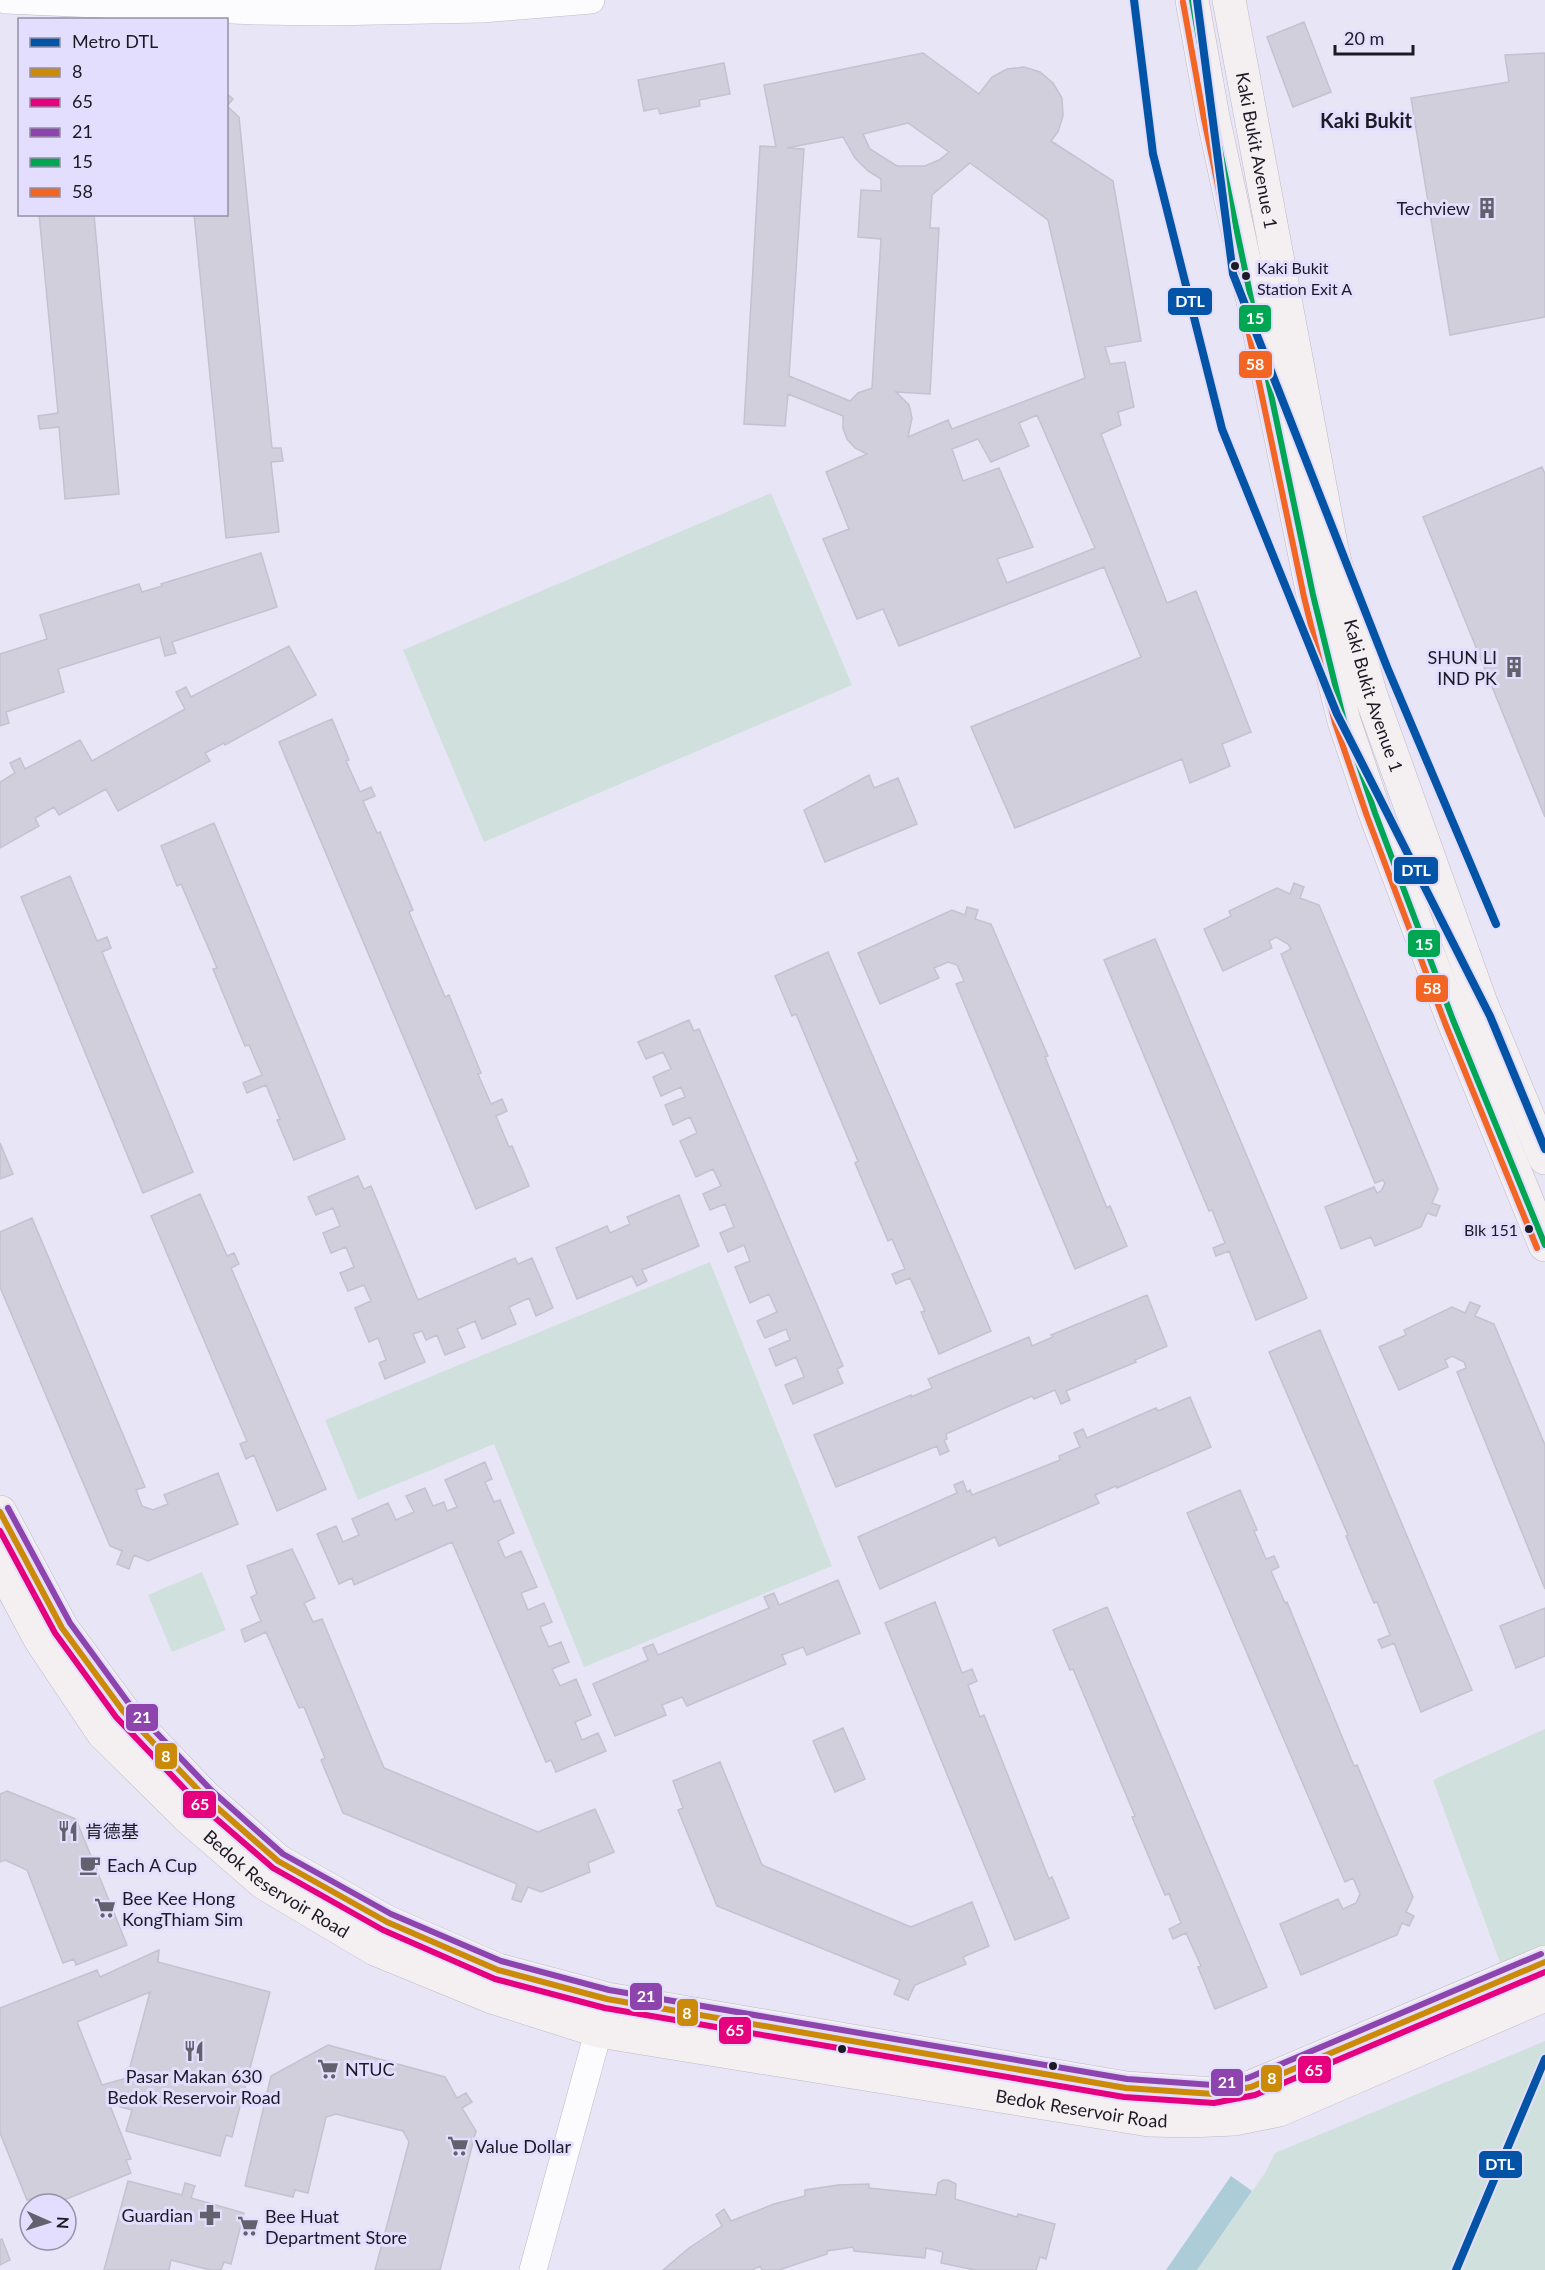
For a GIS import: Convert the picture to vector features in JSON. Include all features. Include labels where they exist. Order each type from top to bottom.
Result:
[{"type":"main road","name":"Kaki Bukit Avenue 1","points":[[1192,0],[1213,117],[1314,595],[1344,722],[1375,813],[1453,1020],[1545,1245]]},
{"type":"main road","name":"Kaki Bukit Avenue 1","points":[[1229,0],[1332,550],[1367,682],[1481,1003],[1545,1158]]},
{"type":"main road","name":"Bedok Reservoir Road","points":[[0,1512],[62,1628],[123,1711],[206,1797],[278,1861],[387,1922],[498,1970],[607,1998],[1126,2088],[1215,2094],[1251,2087],[1545,1962]]},
{"type":"main road","name":"Bedok Reservoir Road","points":[[0,1564],[40,1639],[103,1733],[189,1818],[264,1883],[375,1949],[492,1997],[599,2031],[1149,2120],[1190,2121],[1234,2119],[1279,2110],[1545,1995]]},
{"type":"street","points":[[6,0],[327,12],[482,9],[591,0]]},
{"type":"street","points":[[533,2270],[607,1998]]},
{"type":"shaded area","points":[[771,493],[852,685],[484,842],[403,650]]},
{"type":"shaded area","points":[[710,1262],[832,1566],[584,1667],[494,1444],[358,1500],[325,1420]]},
{"type":"shaded area","points":[[202,1572],[226,1630],[172,1652],[148,1595]]},
{"type":"shaded area","points":[[1545,1729],[1545,1949],[1502,1968],[1433,1780]]},
{"type":"shaded area","points":[[1545,2041],[1545,2270],[1197,2270],[1265,2173],[1275,2153]]},
{"type":"water","points":[[1231,2176],[1252,2191],[1197,2270],[1166,2270]]},
{"type":"building","points":[[1304,22],[1331,92],[1293,107],[1267,37]]},
{"type":"building","points":[[923,53],[979,94],[992,77],[1007,69],[1024,67],[1040,72],[1053,83],[1062,98],[1063,116],[1058,132],[1051,141],[1113,181],[1141,341],[1105,347],[1110,364],[1125,362],[1134,407],[1118,412],[1121,425],[1101,434],[1167,603],[1196,591],[1251,732],[1222,744],[1230,766],[1190,783],[1182,759],[1015,828],[971,727],[1141,657],[1104,567],[899,646],[883,609],[857,619],[823,539],[849,529],[826,472],[867,454],[855,448],[847,439],[843,428],[843,416],[788,394],[785,426],[744,424],[760,146],[776,147],[764,85]],"holes":[[[908,123],[949,152],[939,160],[925,166],[897,166],[870,149],[863,134]],[[843,137],[855,158],[868,171],[881,179],[881,191],[861,190],[858,237],[881,239],[872,388],[858,393],[850,401],[789,376],[804,149],[787,148]],[[970,163],[1048,220],[1085,378],[952,429],[948,420],[908,437],[912,418],[909,405],[896,392],[930,394],[939,228],[930,228],[932,195]],[[1037,415],[1095,548],[1007,583],[997,559],[1033,547],[999,468],[963,481],[952,449],[978,439],[991,462],[1029,446],[1019,423]]]},
{"type":"building","name":"Techview","points":[[1545,53],[1545,317],[1450,335],[1411,98],[1509,82],[1505,55]]},
{"type":"building","points":[[724,63],[730,94],[699,100],[700,106],[660,114],[658,108],[644,111],[638,80]]},
{"type":"building","points":[[228,95],[233,99],[228,105]]},
{"type":"building","points":[[228,107],[239,117],[272,448],[281,448],[283,461],[271,462],[279,532],[226,538],[194,216],[228,216]]},
{"type":"building","points":[[39,216],[94,216],[119,494],[65,499],[59,427],[40,429],[38,416],[58,413]]},
{"type":"building","name":"SHUN LI IND PK","points":[[1542,467],[1545,474],[1545,817],[1423,517]]},
{"type":"building","points":[[261,553],[277,607],[172,642],[176,653],[165,656],[160,637],[58,669],[64,692],[6,712],[9,723],[0,726],[0,654],[47,639],[40,615],[139,584],[142,592]]},
{"type":"building","points":[[289,646],[316,695],[225,745],[224,743],[205,753],[210,761],[118,811],[106,789],[59,815],[54,807],[35,818],[39,826],[0,848],[0,782],[15,773],[10,763],[20,758],[25,769],[80,740],[92,761],[185,709],[176,692],[186,687],[191,697]]},
{"type":"building","points":[[332,719],[349,760],[346,761],[360,792],[371,787],[375,796],[363,801],[377,833],[380,832],[413,910],[409,912],[445,997],[449,995],[481,1073],[478,1074],[491,1104],[502,1099],[507,1111],[496,1116],[529,1186],[476,1209],[279,742]]},
{"type":"building","points":[[869,775],[874,788],[898,778],[917,824],[825,862],[804,810]]},
{"type":"building","points":[[214,823],[345,1139],[294,1160],[277,1120],[280,1119],[266,1085],[247,1093],[243,1083],[262,1075],[249,1045],[245,1046],[213,969],[217,968],[181,884],[177,886],[161,846]]},
{"type":"building","points":[[70,876],[97,941],[107,937],[111,948],[102,952],[193,1172],[143,1193],[21,897]]},
{"type":"building","points":[[1294,883],[1304,887],[1300,898],[1319,905],[1438,1189],[1432,1203],[1440,1206],[1436,1216],[1427,1213],[1421,1227],[1375,1246],[1371,1237],[1341,1249],[1325,1207],[1374,1187],[1377,1193],[1381,1191],[1385,1183],[1383,1180],[1375,1183],[1281,954],[1291,949],[1288,944],[1276,937],[1269,941],[1272,948],[1223,971],[1204,929],[1231,916],[1229,911],[1277,888],[1290,894]]},
{"type":"building","points":[[967,907],[978,910],[975,919],[991,924],[1048,1056],[1045,1057],[1107,1208],[1110,1206],[1127,1246],[1075,1269],[956,984],[964,981],[957,965],[948,962],[934,968],[939,978],[880,1004],[858,953],[952,910],[965,915]]},
{"type":"building","points":[[1155,939],[1307,1298],[1256,1320],[1229,1251],[1216,1256],[1213,1248],[1225,1243],[1212,1210],[1209,1211],[1104,960]]},
{"type":"building","points":[[828,952],[991,1331],[939,1354],[921,1312],[925,1311],[910,1278],[896,1284],[892,1274],[905,1269],[892,1239],[888,1241],[855,1163],[858,1161],[796,1014],[792,1016],[775,976]]},
{"type":"building","points":[[689,1020],[694,1031],[699,1029],[843,1366],[837,1369],[843,1383],[793,1404],[785,1385],[804,1377],[796,1357],[776,1366],[769,1349],[790,1340],[786,1329],[765,1338],[757,1321],[777,1312],[769,1294],[750,1303],[735,1267],[750,1261],[744,1245],[728,1252],[720,1233],[734,1227],[725,1204],[710,1210],[703,1194],[721,1186],[713,1169],[696,1177],[680,1141],[697,1133],[690,1117],[673,1125],[665,1105],[685,1097],[681,1087],[661,1096],[653,1077],[671,1069],[663,1052],[646,1059],[638,1042]]},
{"type":"building","points":[[0,1143],[13,1174],[0,1179]]},
{"type":"building","points":[[358,1176],[364,1189],[371,1186],[418,1300],[515,1258],[518,1264],[532,1258],[553,1308],[536,1316],[529,1298],[509,1307],[516,1324],[482,1339],[475,1321],[457,1329],[465,1347],[445,1355],[437,1335],[426,1340],[422,1331],[413,1334],[425,1362],[385,1379],[379,1363],[386,1360],[378,1338],[369,1342],[355,1308],[371,1301],[364,1285],[348,1291],[340,1273],[354,1267],[346,1247],[331,1253],[323,1233],[340,1226],[333,1208],[316,1215],[308,1197]]},
{"type":"building","points":[[200,1194],[227,1256],[234,1253],[239,1264],[231,1268],[326,1489],[277,1511],[254,1455],[246,1459],[240,1444],[247,1441],[151,1216]]},
{"type":"building","points":[[679,1195],[699,1246],[642,1270],[647,1281],[637,1286],[632,1276],[577,1299],[556,1248],[607,1226],[610,1233],[630,1224],[627,1217]]},
{"type":"building","points":[[32,1218],[145,1487],[136,1490],[142,1506],[153,1510],[168,1504],[164,1495],[218,1473],[238,1524],[148,1561],[134,1555],[129,1569],[117,1564],[122,1551],[110,1546],[0,1287],[0,1232]]},
{"type":"building","points":[[1147,1295],[1167,1346],[1135,1360],[1136,1362],[1066,1391],[1070,1400],[1061,1404],[1055,1390],[1034,1399],[1032,1396],[946,1434],[947,1439],[944,1440],[949,1451],[940,1455],[937,1446],[836,1487],[814,1435],[932,1388],[928,1379],[1029,1337],[1032,1346],[1053,1337],[1051,1335]]},
{"type":"building","points":[[1470,1302],[1480,1306],[1475,1316],[1494,1324],[1545,1445],[1545,1589],[1457,1372],[1466,1368],[1464,1362],[1452,1356],[1445,1360],[1448,1367],[1399,1390],[1379,1347],[1406,1335],[1404,1330],[1452,1307],[1465,1313]]},
{"type":"building","points":[[1320,1330],[1472,1690],[1421,1712],[1394,1643],[1382,1648],[1378,1640],[1390,1635],[1377,1602],[1374,1603],[1346,1536],[1348,1535],[1269,1352]]},
{"type":"building","points":[[1190,1397],[1211,1447],[1117,1488],[1116,1486],[1095,1495],[1099,1503],[999,1546],[995,1537],[880,1589],[858,1537],[957,1493],[954,1485],[963,1481],[967,1492],[970,1490],[972,1495],[1060,1460],[1059,1456],[1080,1447],[1074,1433],[1083,1429],[1087,1438],[1156,1408],[1158,1411]]},
{"type":"building","points":[[485,1462],[492,1479],[485,1482],[494,1502],[500,1500],[514,1533],[498,1541],[505,1558],[521,1551],[537,1587],[521,1593],[528,1610],[544,1603],[552,1622],[540,1627],[549,1647],[561,1642],[569,1662],[552,1669],[560,1686],[576,1679],[591,1715],[575,1722],[582,1740],[598,1733],[606,1751],[556,1772],[551,1760],[546,1762],[452,1542],[354,1585],[352,1578],[339,1584],[317,1534],[336,1526],[343,1542],[359,1535],[352,1519],[388,1503],[396,1520],[414,1512],[406,1496],[425,1488],[433,1506],[444,1502],[447,1511],[457,1507],[445,1480]]},
{"type":"building","points":[[1240,1490],[1257,1530],[1254,1531],[1266,1559],[1274,1556],[1279,1567],[1271,1571],[1285,1603],[1287,1602],[1354,1766],[1357,1765],[1413,1897],[1406,1912],[1414,1916],[1409,1926],[1402,1923],[1397,1935],[1301,1975],[1280,1924],[1338,1899],[1343,1909],[1356,1903],[1360,1894],[1353,1878],[1345,1882],[1187,1513]]},
{"type":"building","points":[[292,1549],[315,1598],[304,1603],[313,1622],[322,1619],[384,1768],[538,1832],[595,1809],[614,1852],[588,1863],[590,1872],[541,1892],[528,1887],[521,1902],[512,1899],[517,1884],[343,1813],[321,1760],[325,1758],[304,1707],[299,1708],[266,1632],[245,1642],[241,1630],[261,1621],[251,1597],[257,1594],[247,1566]]},
{"type":"building","points":[[838,1580],[860,1633],[807,1655],[803,1647],[782,1655],[786,1664],[687,1706],[682,1697],[662,1705],[666,1715],[615,1736],[593,1684],[648,1660],[643,1648],[653,1644],[658,1655],[769,1608],[764,1597],[774,1593],[779,1605]]},
{"type":"building","points":[[935,1602],[962,1673],[972,1669],[977,1681],[968,1685],[980,1717],[984,1715],[1049,1879],[1052,1877],[1069,1918],[1015,1940],[885,1623]]},
{"type":"building","points":[[1107,1607],[1267,1987],[1215,2009],[1198,1967],[1201,1966],[1186,1933],[1173,1939],[1169,1929],[1181,1923],[1169,1894],[1165,1895],[1132,1817],[1135,1816],[1073,1669],[1070,1670],[1053,1630]]},
{"type":"building","points":[[1545,1608],[1545,1656],[1516,1668],[1500,1626]]},
{"type":"building","points":[[843,1728],[865,1779],[835,1792],[813,1741]]},
{"type":"building","points":[[720,1762],[762,1865],[911,1927],[972,1902],[989,1946],[963,1957],[966,1964],[915,1985],[908,2000],[894,1994],[900,1980],[717,1906],[678,1810],[683,1808],[673,1781]]},
{"type":"building","points":[[7,1791],[76,1819],[127,1945],[76,1965],[74,1959],[63,1963],[27,1870],[5,1860],[0,1862],[0,1794]]},
{"type":"building","points":[[159,1950],[158,1962],[270,1992],[232,2137],[226,2135],[220,2156],[126,2131],[132,2110],[120,2107],[121,2101],[109,2103],[131,2159],[126,2160],[131,2173],[78,2194],[78,2192],[24,2192],[0,2133],[0,2008],[97,1970],[100,1977]],"holes":[[[150,1992],[127,2078],[102,2085],[77,2022]]]},
{"type":"building","points":[[328,2045],[445,2077],[457,2098],[466,2093],[472,2102],[462,2108],[476,2131],[440,2270],[375,2270],[409,2142],[403,2131],[336,2114],[326,2117],[308,2193],[295,2190],[293,2197],[245,2186],[271,2076]]},
{"type":"building","points":[[943,2180],[956,2184],[955,2199],[1017,2217],[1018,2214],[1055,2224],[1046,2259],[1040,2257],[1036,2270],[975,2270],[941,2263],[943,2252],[926,2248],[925,2258],[854,2251],[853,2247],[827,2251],[827,2254],[779,2270],[762,2270],[760,2266],[752,2270],[663,2270],[689,2248],[722,2226],[716,2215],[724,2209],[731,2221],[774,2204],[805,2196],[805,2190],[838,2185],[869,2184],[869,2188],[936,2195],[938,2183]]},
{"type":"building","points":[[128,2181],[182,2195],[185,2183],[195,2186],[191,2198],[244,2213],[231,2264],[224,2262],[221,2270],[210,2270],[171,2260],[169,2270],[104,2270]]},
{"type":"building","points":[[2,2239],[10,2260],[0,2265],[0,2240]]},
{"type":"metro line","name":"DTL","points":[[1134,0],[1153,154],[1222,429],[1337,714],[1490,1016],[1545,1149]]},
{"type":"metro line","name":"DTL","points":[[1197,0],[1233,274],[1387,667],[1496,924]]},
{"type":"metro line","name":"DTL","points":[[1456,2270],[1545,2059]]},
{"type":"transit line","name":"15","points":[[1192,0],[1213,117],[1313,595],[1344,721],[1375,813],[1453,1020],[1545,1245]]},
{"type":"transit line","name":"58","points":[[1183,2],[1204,119],[1304,597],[1335,723],[1367,816],[1445,1023],[1537,1248]]},
{"type":"transit line","name":"21","points":[[8,1508],[70,1623],[130,1705],[211,1790],[283,1854],[391,1914],[501,1961],[609,1990],[1127,2079],[1213,2085],[1248,2078],[1541,1954]]},
{"type":"transit line","name":"8","points":[[0,1512],[62,1628],[123,1711],[205,1797],[278,1861],[387,1922],[498,1970],[607,1999],[1126,2088],[1214,2094],[1251,2087],[1545,1962]]},
{"type":"transit line","name":"65","points":[[0,1531],[55,1633],[116,1717],[198,1803],[273,1868],[383,1930],[495,1979],[605,2008],[1124,2097],[1214,2103],[1255,2095],[1545,1972]]},
{"type":"place","name":"Techview","points":[[1487,208]]},
{"type":"place","name":"Kaki Bukit Station Exit A","points":[[1246,276]]},
{"type":"place","name":"SHUN LI IND PK","points":[[1514,667]]},
{"type":"place","name":"Blk 151","points":[[1529,1229]]},
{"type":"place","name":"肯德基","points":[[68,1831]]},
{"type":"place","name":"Each A Cup","points":[[90,1865]]},
{"type":"place","name":"Bee Kee Hong KongThiam Sim","points":[[105,1908]]},
{"type":"place","name":"Pasar Makan 630 Bedok Reservoir Road","points":[[194,2051]]},
{"type":"place","name":"NTUC","points":[[328,2069]]},
{"type":"place","name":"Value Dollar","points":[[458,2146]]},
{"type":"place","name":"Guardian","points":[[210,2215]]},
{"type":"place","name":"Bee Huat Department Store","points":[[248,2226]]},
{"type":"district","name":"Kaki Bukit","points":[[1366,120]]}]
